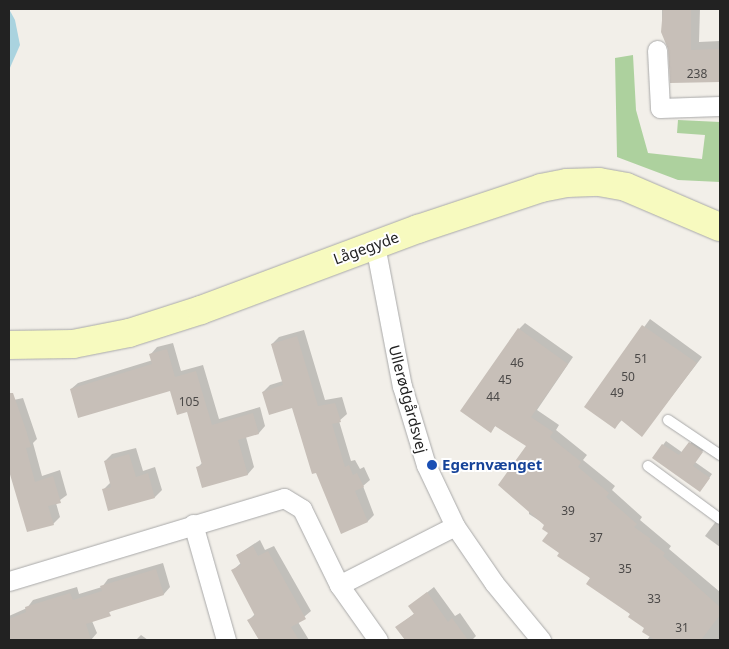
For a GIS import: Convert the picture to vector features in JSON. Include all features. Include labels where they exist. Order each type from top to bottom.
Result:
[{"type":"street","points":[[657,50],[660,108],[720,106]]},
{"type":"street","name":"Lågegyde","points":[[9,345],[73,344],[129,333],[201,310],[375,244],[525,193],[567,183],[599,182],[626,187],[720,227]]},
{"type":"street","name":"Ullerødgårdsvej","points":[[375,244],[412,423],[426,464],[455,526],[494,583],[541,640]]},
{"type":"street","points":[[9,580],[284,498],[302,509],[339,584],[378,640]]},
{"type":"street","points":[[193,524],[226,640]]},
{"type":"street","points":[[339,584],[455,526]]},
{"type":"lane","points":[[668,420],[720,455]]},
{"type":"lane","points":[[648,466],[720,519]]},
{"type":"green space","points":[[633,55],[636,110],[648,153],[702,159],[705,135],[677,133],[678,120],[720,122],[720,182],[678,180],[617,157],[615,58]]},
{"type":"water","points":[[9,9],[15,20],[20,45],[9,70]]},
{"type":"building","points":[[663,9],[691,9],[691,50],[720,49],[720,82],[670,83],[668,49],[661,32]]},
{"type":"building","points":[[642,325],[697,363],[642,437],[621,420],[615,429],[584,407]]},
{"type":"building","points":[[518,328],[568,364],[531,417],[553,432],[550,437],[581,462],[578,467],[609,493],[606,497],[637,524],[634,527],[651,539],[649,541],[665,553],[663,556],[720,607],[720,615],[701,640],[655,640],[642,632],[644,628],[628,617],[630,614],[586,584],[590,578],[557,556],[559,553],[542,541],[548,533],[542,529],[544,525],[498,485],[526,446],[495,426],[491,433],[460,411]]},
{"type":"building","points":[[297,336],[318,406],[335,403],[341,422],[332,424],[345,467],[349,465],[353,475],[357,473],[364,487],[355,491],[368,522],[341,534],[316,473],[312,474],[292,408],[269,415],[262,392],[283,385],[271,344]]},
{"type":"building","points":[[167,349],[175,377],[196,371],[212,425],[253,413],[259,434],[238,440],[248,475],[202,488],[196,467],[202,465],[187,412],[177,415],[170,391],[78,418],[70,389],[152,364],[149,354]]},
{"type":"building","points":[[9,393],[13,393],[31,447],[26,448],[35,482],[53,476],[61,503],[48,506],[54,525],[27,532],[9,471]]},
{"type":"building","points":[[689,442],[703,452],[693,466],[710,478],[700,492],[652,458],[662,444],[679,455]]},
{"type":"building","points":[[129,454],[136,477],[148,473],[155,498],[108,511],[102,489],[111,487],[104,461]]},
{"type":"building","points":[[253,546],[258,556],[268,551],[306,619],[291,627],[299,640],[259,640],[247,620],[255,616],[231,570],[241,565],[236,555]]},
{"type":"building","points":[[156,569],[164,595],[109,612],[111,616],[86,624],[91,640],[9,640],[9,619],[26,612],[25,607],[70,593],[73,600],[102,591],[100,586]]},
{"type":"building","points":[[427,592],[448,622],[452,618],[468,640],[405,640],[395,627],[414,614],[408,606]]},
{"type":"place","name":"Egernvænget","points":[[432,465]]}]
